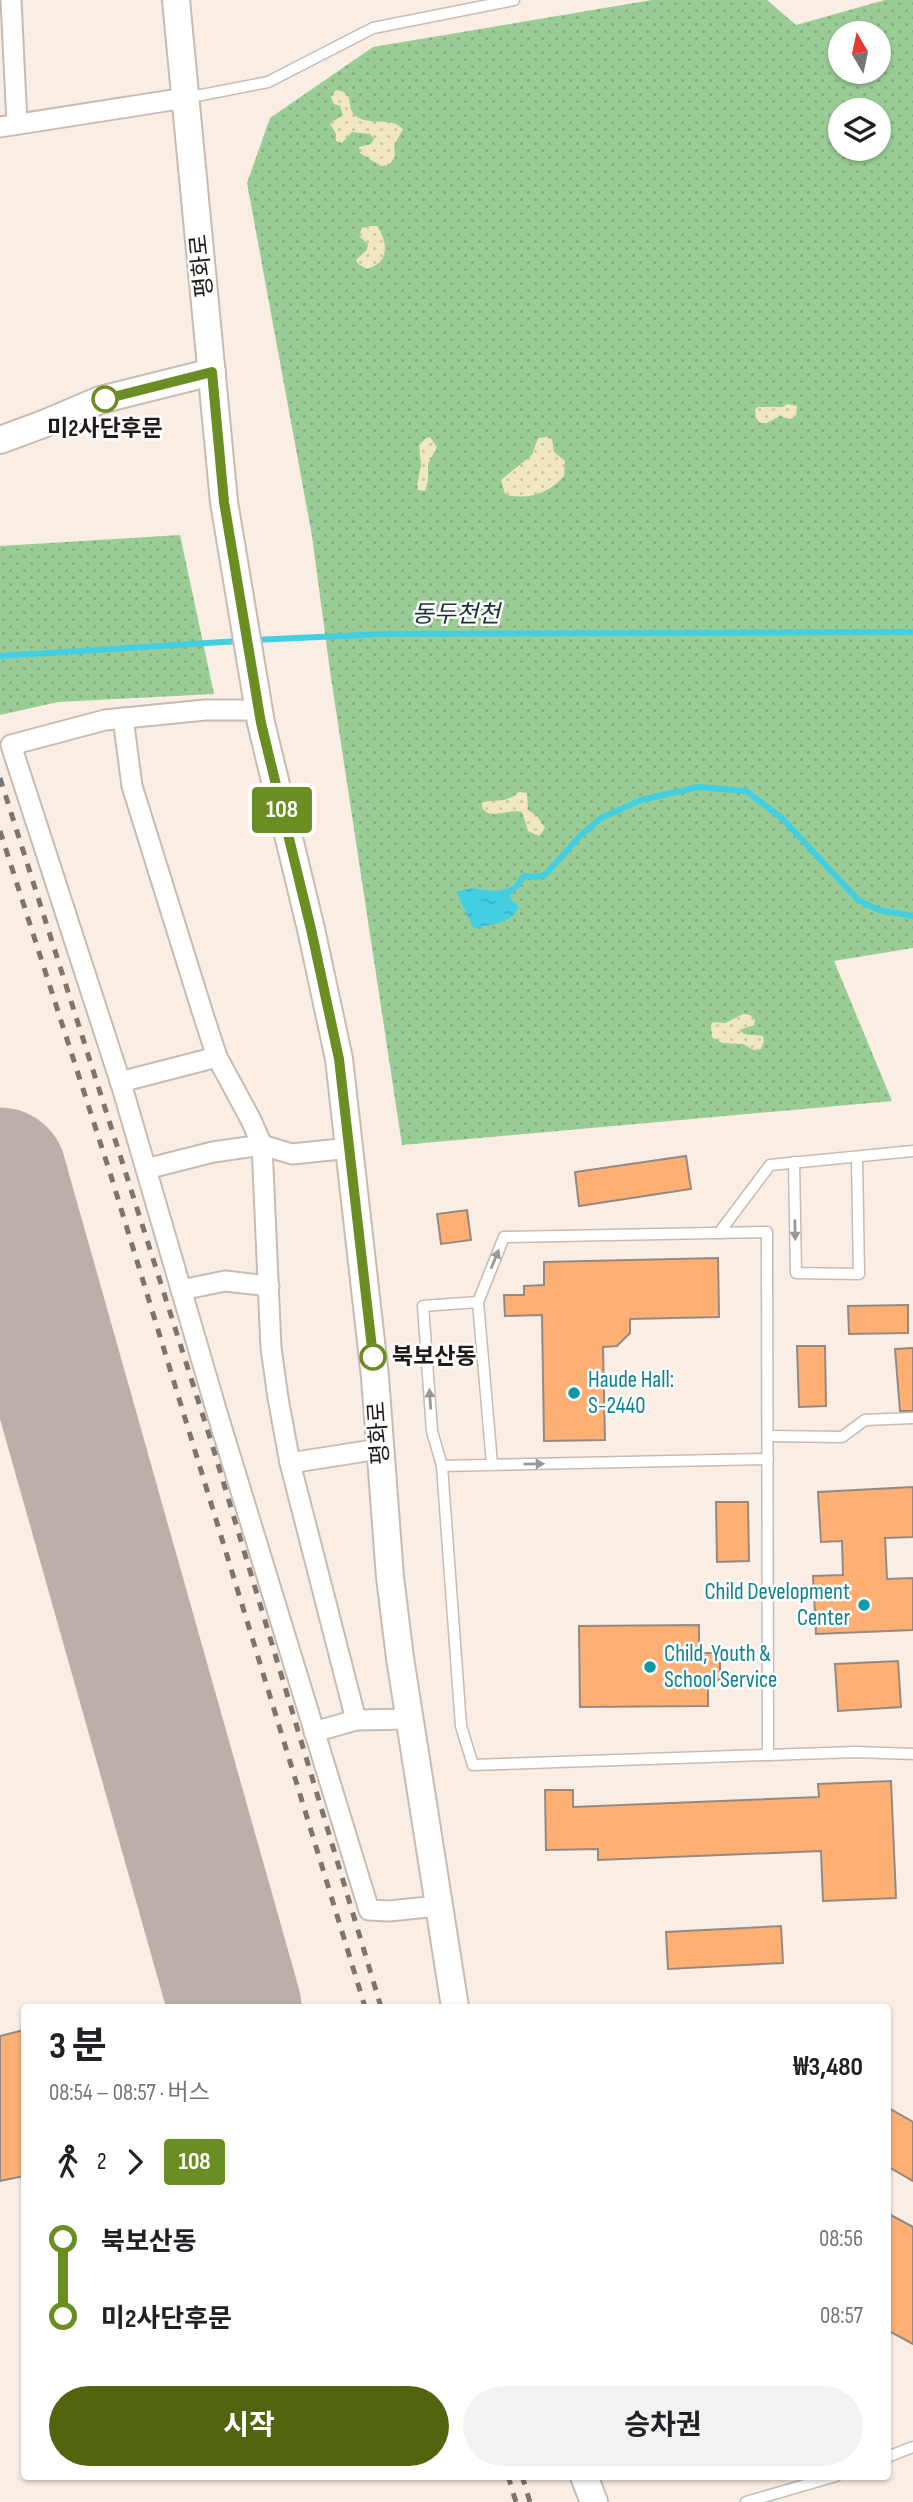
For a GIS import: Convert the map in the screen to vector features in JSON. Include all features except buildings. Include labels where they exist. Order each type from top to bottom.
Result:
[{"type":"main road","name":"평화로","points":[[176,0],[228,532],[258,704],[339,1059],[375,1377],[390,1577],[409,1719],[454,2004]]},
{"type":"main road","points":[[0,440],[100,400],[212,372]]},
{"type":"main road","points":[[586,2480],[594,2502]]},
{"type":"street","points":[[10,0],[8,125],[186,98]]},
{"type":"street","points":[[258,704],[105,720],[11,745],[120,1082],[369,1910],[389,1911],[438,1906]]},
{"type":"street","points":[[123,718],[132,786],[217,1057],[262,1145],[271,1348],[290,1463],[356,1720]]},
{"type":"street","points":[[120,1082],[217,1057]]},
{"type":"street","points":[[146,1169],[213,1152],[262,1145],[292,1154],[350,1148]]},
{"type":"street","points":[[181,1290],[225,1281],[269,1286]]},
{"type":"street","points":[[290,1463],[379,1450]]},
{"type":"street","points":[[314,1732],[356,1720],[409,1719]]},
{"type":"lane","points":[[186,98],[268,82],[373,28],[513,0]]},
{"type":"lane","points":[[719,1233],[770,1165],[913,1151]]},
{"type":"lane","points":[[794,1162],[796,1273],[859,1274],[857,1158]]},
{"type":"lane","points":[[492,1465],[478,1302],[504,1237],[767,1232],[768,1755]]},
{"type":"lane","points":[[478,1302],[423,1306],[432,1431],[442,1466],[461,1726],[473,1765],[855,1752],[913,1754]]},
{"type":"lane","points":[[768,1436],[842,1437],[864,1420],[913,1418]]},
{"type":"lane","points":[[442,1466],[768,1459]]},
{"type":"lane","points":[[891,2455],[913,2447]]},
{"type":"lane","points":[[746,2502],[822,2480]]},
{"type":"green space","points":[[652,0],[767,0],[796,25],[885,0],[913,0],[913,948],[834,961],[892,1101],[402,1145],[312,536],[247,183],[270,118],[373,47]]},
{"type":"green space","points":[[180,535],[214,694],[58,702],[0,715],[0,546]]},
{"type":"sand","points":[[336,90],[347,95],[354,115],[359,118],[392,123],[403,129],[394,146],[395,157],[389,165],[381,166],[360,153],[359,147],[371,144],[374,139],[370,134],[352,132],[342,143],[336,141],[336,134],[330,123],[343,115],[340,106],[334,104],[331,97]]},
{"type":"sand","points":[[377,226],[381,232],[385,251],[380,262],[367,269],[356,260],[367,250],[368,244],[359,236],[362,228]]},
{"type":"sand","points":[[787,404],[797,406],[796,417],[790,419],[780,416],[767,423],[760,423],[756,418],[755,409],[758,407],[783,407]]},
{"type":"sand","points":[[430,437],[437,447],[428,464],[425,491],[418,490],[421,465],[419,445]]},
{"type":"sand","points":[[538,438],[552,439],[554,452],[565,461],[564,476],[552,487],[537,494],[521,497],[505,494],[501,480],[532,455]]},
{"type":"sand","points":[[519,792],[527,793],[528,810],[537,816],[545,828],[539,836],[528,831],[522,812],[490,814],[482,808],[482,803],[508,799]]},
{"type":"sand","points":[[743,1014],[755,1019],[754,1025],[739,1030],[744,1034],[763,1036],[761,1049],[754,1050],[743,1044],[722,1043],[712,1037],[713,1022],[725,1023]]},
{"type":"water","points":[[471,888],[496,891],[507,889],[512,901],[519,906],[507,920],[474,929],[456,892]]},
{"type":"waterway","name":"동두천천","points":[[254,640],[383,634],[913,632]]},
{"type":"waterway","name":"동두천천","points":[[0,656],[239,641]]},
{"type":"waterway","points":[[503,895],[515,888],[524,876],[545,875],[580,836],[601,818],[641,800],[698,787],[746,791],[782,818],[858,900],[879,910],[913,916]]},
{"type":"runway","points":[[0,1174],[234,2004]]},
{"type":"railway","points":[[0,778],[211,1441],[380,2004]]},
{"type":"railway","points":[[0,831],[111,1176],[364,2004]]},
{"type":"railway","points":[[509,2480],[516,2502]]},
{"type":"railway","points":[[523,2480],[530,2502]]},
{"type":"bus line","name":"108","points":[[105,399],[212,372],[224,502],[261,723],[311,929],[339,1059],[373,1357]]},
{"type":"place","name":"미2사단후문","points":[[105,399]]},
{"type":"place","name":"북보산동","points":[[373,1357]]},
{"type":"place","name":"Haude Hall: S-2440","points":[[574,1393]]},
{"type":"place","name":"Child Development Center","points":[[864,1605]]},
{"type":"place","name":"Child, Youth & School Service","points":[[650,1667]]}]
